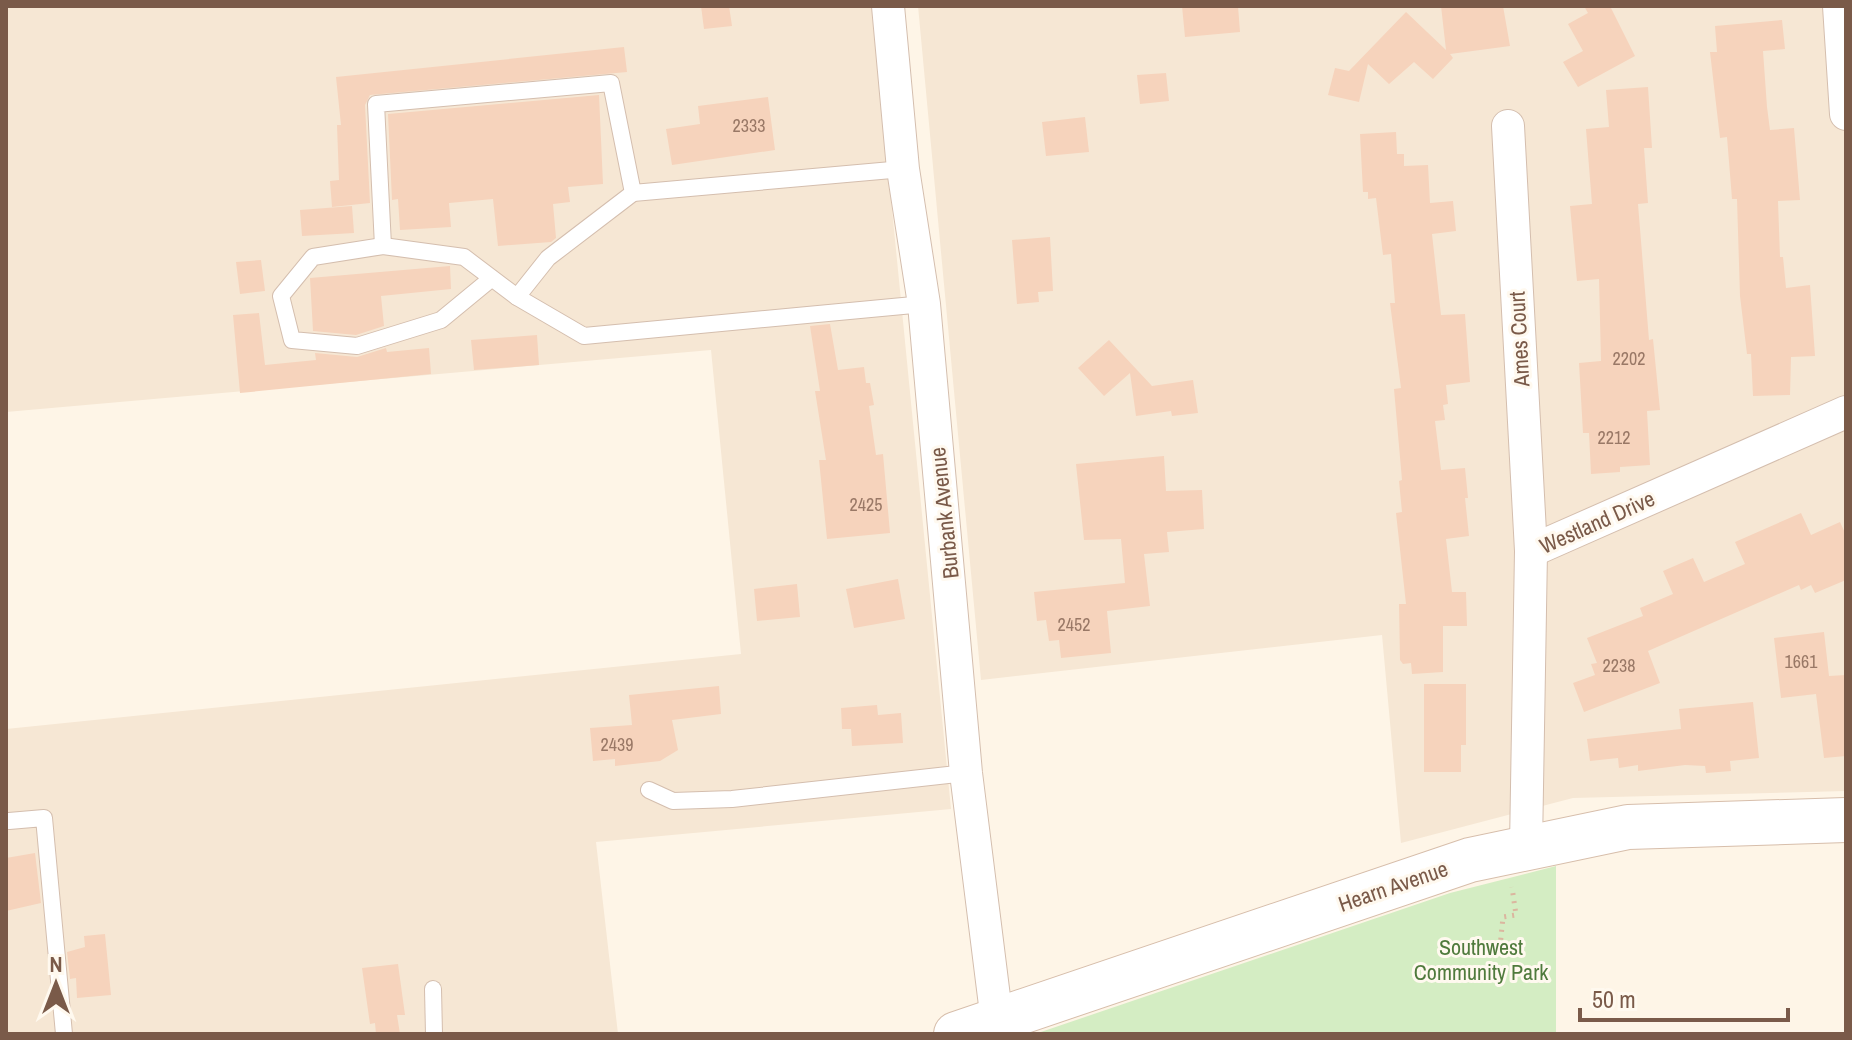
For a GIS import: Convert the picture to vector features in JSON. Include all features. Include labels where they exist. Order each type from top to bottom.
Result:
[{"type":"main road","name":"Hearn Avenue","points":[[956,1034],[1000,1027],[1470,860],[1526,846],[1628,827],[1846,820]]},
{"type":"street","name":"Burbank Avenue","points":[[888,6],[903,169],[924,304],[966,773],[1000,1027]]},
{"type":"street","points":[[1839,6],[1846,114]]},
{"type":"street","name":"Ames Court","points":[[1508,126],[1531,551]]},
{"type":"street","name":"Westland Drive","points":[[1526,846],[1531,551],[1846,412]]},
{"type":"lane","points":[[383,246],[376,104],[611,83],[633,193]]},
{"type":"lane","points":[[517,297],[548,258],[633,193],[903,169]]},
{"type":"lane","points":[[492,278],[441,320],[357,346],[292,340],[281,296],[313,257],[383,246],[464,257],[492,278],[517,297],[584,336],[924,304]]},
{"type":"lane","points":[[649,790],[673,801],[732,799],[966,773]]},
{"type":"lane","points":[[9,821],[44,818],[64,1034]]},
{"type":"lane","points":[[433,989],[434,1034]]},
{"type":"path","points":[[1495,954],[1500,947],[1503,917],[1516,915],[1512,887]]},
{"type":"shaded area","points":[[6,6],[872,6],[951,809],[596,842],[618,1034],[6,1034],[6,729],[741,654],[711,350],[6,412]]},
{"type":"shaded area","points":[[918,6],[1846,6],[1846,791],[1573,798],[1401,843],[1382,635],[981,680]]},
{"type":"green space","name":"Southwest Community Park","points":[[1556,866],[1556,1034],[1035,1034],[1450,893]]},
{"type":"building","points":[[701,6],[729,6],[732,26],[704,29]]},
{"type":"building","points":[[1182,6],[1238,6],[1240,32],[1185,37]]},
{"type":"building","points":[[1441,6],[1503,6],[1510,46],[1450,54],[1453,58],[1433,79],[1414,62],[1389,84],[1368,64],[1359,102],[1328,95],[1335,68],[1349,71],[1406,12],[1446,50]]},
{"type":"building","points":[[1584,6],[1610,6],[1635,56],[1578,87],[1563,62],[1583,51],[1568,24],[1588,13]]},
{"type":"building","points":[[1782,20],[1785,49],[1763,51],[1767,107],[1770,130],[1794,128],[1800,200],[1778,201],[1780,257],[1783,257],[1786,288],[1810,285],[1815,356],[1791,357],[1790,395],[1753,396],[1751,354],[1747,354],[1740,296],[1737,199],[1732,199],[1727,137],[1720,138],[1710,52],[1717,52],[1715,26]]},
{"type":"building","points":[[624,47],[627,72],[370,95],[365,105],[370,203],[332,207],[330,181],[339,180],[337,125],[341,125],[336,77]]},
{"type":"building","points":[[1166,73],[1169,101],[1140,104],[1137,75]]},
{"type":"building","points":[[1648,87],[1652,148],[1644,148],[1648,203],[1638,204],[1649,340],[1653,339],[1660,410],[1647,411],[1650,465],[1620,467],[1620,472],[1591,474],[1589,433],[1583,433],[1579,363],[1601,361],[1599,279],[1577,281],[1570,206],[1592,204],[1586,129],[1609,127],[1606,90]]},
{"type":"building","points":[[599,95],[603,184],[568,187],[570,202],[553,204],[556,238],[551,242],[498,246],[493,199],[449,203],[451,227],[400,230],[398,199],[392,200],[388,114]]},
{"type":"building","points":[[768,97],[775,150],[672,165],[666,129],[700,124],[698,106]]},
{"type":"building","points":[[1085,117],[1089,152],[1046,156],[1042,122]]},
{"type":"building","points":[[1396,132],[1397,154],[1404,154],[1404,166],[1428,165],[1430,203],[1453,201],[1456,231],[1432,234],[1441,315],[1465,314],[1470,382],[1446,385],[1448,404],[1443,405],[1445,420],[1435,421],[1441,470],[1465,468],[1469,536],[1446,539],[1452,592],[1466,592],[1467,626],[1443,626],[1443,672],[1412,674],[1411,663],[1403,664],[1400,660],[1399,604],[1406,604],[1396,513],[1402,512],[1399,481],[1402,480],[1394,389],[1401,388],[1390,303],[1395,303],[1391,254],[1383,255],[1376,198],[1368,199],[1368,192],[1363,192],[1360,134]]},
{"type":"building","points":[[352,206],[354,233],[302,236],[300,210]]},
{"type":"building","points":[[1050,237],[1053,291],[1038,292],[1039,302],[1017,304],[1012,240]]},
{"type":"building","points":[[261,260],[265,291],[240,294],[236,262]]},
{"type":"building","points":[[450,266],[451,289],[381,296],[384,326],[356,335],[313,331],[310,278]]},
{"type":"building","points":[[259,313],[265,365],[316,360],[315,353],[357,357],[386,348],[387,352],[429,348],[431,374],[240,393],[233,315]]},
{"type":"building","points":[[830,324],[838,370],[864,367],[866,383],[870,383],[874,405],[869,406],[876,455],[883,454],[890,533],[827,539],[819,460],[826,460],[815,391],[820,391],[810,326]]},
{"type":"building","points":[[537,335],[539,365],[474,370],[471,340]]},
{"type":"building","points":[[1109,340],[1152,386],[1193,380],[1198,413],[1172,416],[1171,411],[1136,416],[1130,373],[1104,396],[1078,368]]},
{"type":"building","points":[[1164,456],[1166,491],[1202,490],[1204,529],[1167,532],[1169,552],[1144,554],[1150,606],[1107,611],[1111,653],[1061,658],[1059,640],[1049,641],[1046,620],[1037,621],[1034,592],[1125,583],[1121,539],[1084,540],[1076,464]]},
{"type":"building","points":[[1801,513],[1811,535],[1840,522],[1846,535],[1846,580],[1815,593],[1811,585],[1801,590],[1799,585],[1648,651],[1660,683],[1584,712],[1573,683],[1595,675],[1591,664],[1597,663],[1587,638],[1643,616],[1640,608],[1673,594],[1663,571],[1693,558],[1704,582],[1745,564],[1735,542]]},
{"type":"building","points":[[898,579],[905,619],[854,628],[846,589]]},
{"type":"building","points":[[797,584],[800,617],[757,621],[754,589]]},
{"type":"building","points":[[1824,632],[1829,676],[1846,675],[1846,756],[1824,758],[1816,694],[1781,698],[1774,638]]},
{"type":"building","points":[[1424,684],[1466,684],[1466,745],[1461,745],[1461,772],[1424,772]]},
{"type":"building","points":[[719,686],[721,714],[672,720],[678,750],[660,761],[615,766],[615,759],[593,761],[590,728],[632,725],[629,695]]},
{"type":"building","points":[[1753,702],[1759,758],[1730,761],[1731,771],[1706,773],[1705,766],[1685,765],[1638,771],[1638,765],[1619,768],[1618,758],[1590,761],[1587,739],[1681,729],[1679,709]]},
{"type":"building","points":[[877,705],[878,715],[901,713],[903,743],[852,746],[851,729],[842,729],[841,708]]},
{"type":"building","points":[[35,853],[41,903],[6,911],[6,858]]},
{"type":"building","points":[[105,934],[111,995],[77,998],[76,978],[70,979],[67,952],[85,947],[84,936]]},
{"type":"building","points":[[398,964],[405,1015],[397,1015],[400,1034],[376,1034],[375,1023],[370,1024],[362,968]]}]
